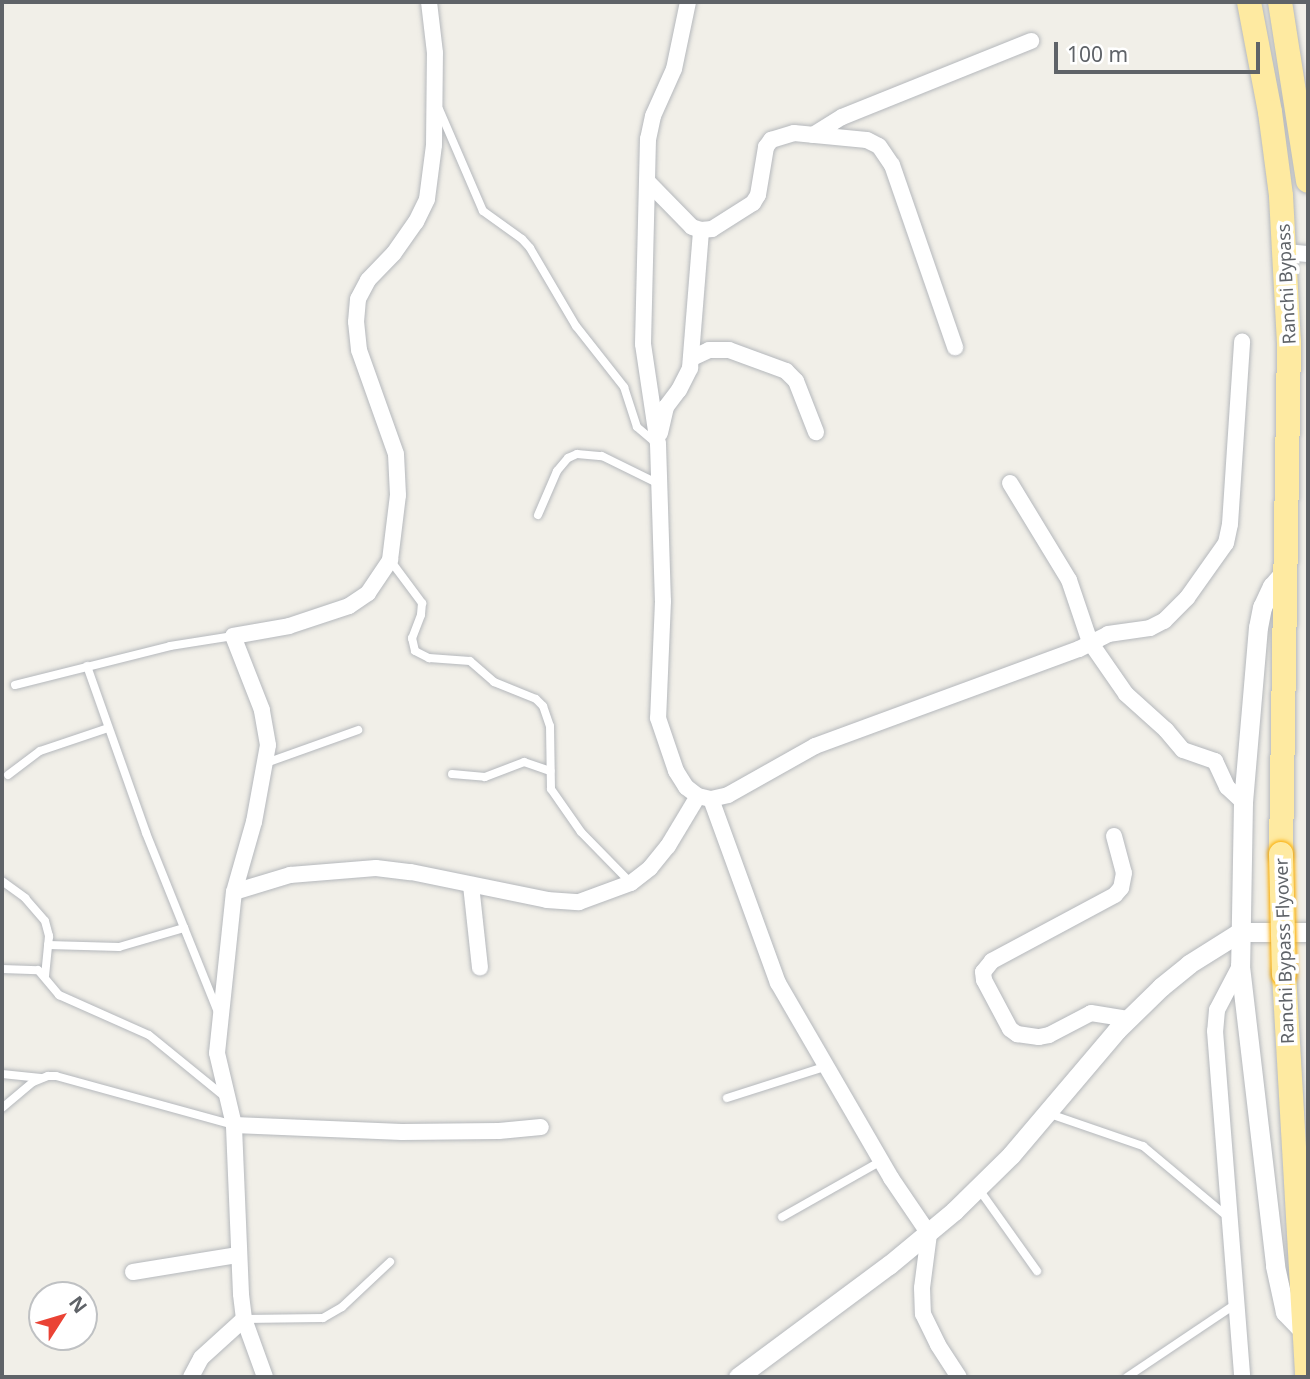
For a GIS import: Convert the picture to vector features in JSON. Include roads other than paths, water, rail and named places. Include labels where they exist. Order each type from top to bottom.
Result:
[{"type":"highway","name":"Ranchi Bypass","points":[[1249,2],[1297,253],[1289,342],[1287,569]]},
{"type":"highway","points":[[1279,2],[1308,181]]},
{"type":"highway","name":"Ranchi Bypass Flyover","points":[[1287,569],[1281,854],[1284,974],[1305,1333]]},
{"type":"highway","points":[[1305,1333],[1307,1377]]},
{"type":"street","points":[[265,1377],[244,1319],[237,1255],[234,1125],[217,1053],[234,892],[266,763],[268,745],[262,710],[233,636],[289,626],[349,606],[368,593],[390,560],[398,495],[396,454],[359,350],[356,322],[358,299],[368,280],[394,253],[416,222],[427,199],[433,155],[435,53],[429,2]]},
{"type":"street","points":[[688,2],[674,69],[650,129],[643,344],[658,444],[663,601],[658,718],[676,771],[686,787],[704,798],[778,983],[881,1161],[929,1234],[922,1288],[923,1314],[938,1345],[959,1377]]},
{"type":"street","points":[[813,135],[842,117],[1031,41]]},
{"type":"street","points":[[648,181],[684,219],[701,230],[712,229],[753,203],[758,195],[766,147],[771,139],[786,133],[867,140],[886,154],[955,347]]},
{"type":"street","points":[[658,444],[666,407],[686,378],[692,358],[701,230]]},
{"type":"street","points":[[234,892],[290,875],[376,868],[411,872],[563,902],[593,898],[631,883],[660,858],[704,798],[728,795],[815,746],[1119,631],[1150,628],[1164,621],[1187,598],[1222,552],[1230,524],[1241,341]]},
{"type":"street","points":[[692,358],[719,349],[786,371],[796,381],[816,432]]},
{"type":"street","points":[[1010,483],[1069,580],[1090,642],[1131,702],[1158,723],[1188,754],[1204,755],[1215,761],[1227,788],[1243,802]]},
{"type":"street","points":[[1287,569],[1272,586],[1262,607],[1258,627],[1243,802],[1240,966],[1276,1266],[1286,1312],[1305,1333]]},
{"type":"street","points":[[1114,836],[1124,873],[1121,888],[1115,895],[992,961],[983,972],[984,980],[1010,1028],[1017,1034],[1049,1035],[1091,1013],[1128,1019]]},
{"type":"street","points":[[471,885],[480,968]]},
{"type":"street","points":[[738,1377],[929,1234],[978,1188],[1128,1019],[1189,964],[1240,932],[1308,932]]},
{"type":"street","points":[[1240,966],[1221,1000],[1215,1019],[1234,1305],[1242,1377]]},
{"type":"street","points":[[234,1125],[402,1132],[499,1131],[541,1127]]},
{"type":"street","points":[[133,1272],[237,1255]]},
{"type":"street","points":[[191,1377],[201,1358],[244,1319]]},
{"type":"lane","points":[[434,97],[483,211],[523,239],[530,248],[576,327],[624,387],[637,427],[658,444]]},
{"type":"lane","points":[[538,515],[557,471],[568,458],[577,454],[602,456],[659,484]]},
{"type":"lane","points":[[390,560],[422,603],[421,615],[412,638],[415,651],[429,658],[470,661],[494,682],[536,699],[548,716],[551,789],[562,809],[592,845],[631,883]]},
{"type":"lane","points":[[15,685],[170,646],[233,636]]},
{"type":"lane","points":[[87,666],[108,728],[220,1017]]},
{"type":"lane","points":[[8,775],[40,751],[108,728]]},
{"type":"lane","points":[[266,763],[358,730]]},
{"type":"lane","points":[[452,774],[485,777],[517,762],[550,771]]},
{"type":"lane","points":[[2,881],[24,898],[45,921],[48,945],[45,976]]},
{"type":"lane","points":[[48,945],[119,947],[184,928]]},
{"type":"lane","points":[[2,969],[31,968],[45,976],[54,990],[66,999],[149,1035],[230,1101]]},
{"type":"lane","points":[[727,1098],[827,1066]]},
{"type":"lane","points":[[2,1074],[41,1078],[57,1076],[234,1125]]},
{"type":"lane","points":[[2,1108],[41,1078]]},
{"type":"lane","points":[[1047,1113],[1143,1146],[1228,1217]]},
{"type":"lane","points":[[782,1217],[881,1161]]},
{"type":"lane","points":[[978,1188],[1037,1271]]},
{"type":"lane","points":[[244,1319],[323,1318],[342,1307],[390,1262]]},
{"type":"lane","points":[[1127,1377],[1234,1305]]}]
